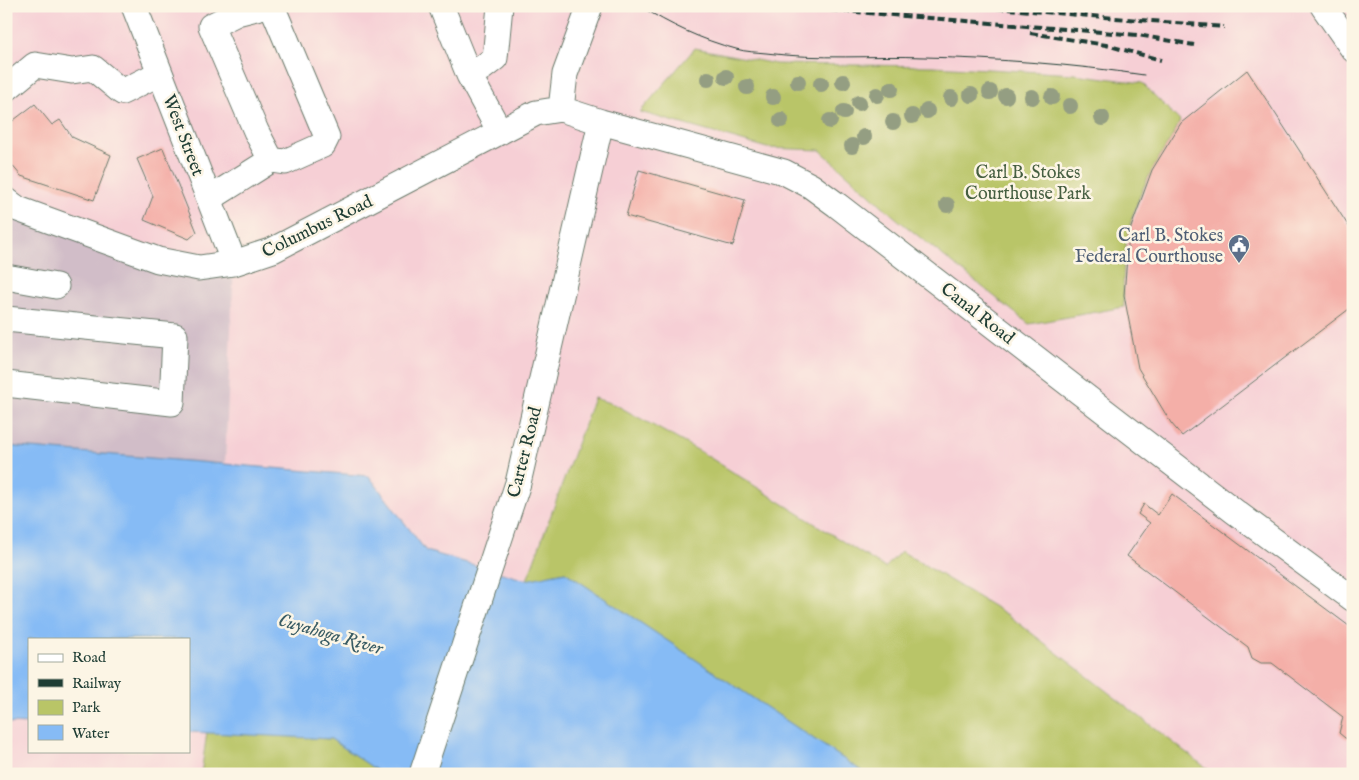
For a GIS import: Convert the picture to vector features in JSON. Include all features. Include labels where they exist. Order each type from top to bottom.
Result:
[{"type":"street","name":"West Street","points":[[134,6],[234,263]]},
{"type":"street","points":[[264,6],[237,13],[211,26],[256,131],[271,160]]},
{"type":"street","points":[[209,199],[271,160],[285,162],[323,145],[326,137],[272,6]]},
{"type":"street","points":[[442,6],[469,75],[500,132]]},
{"type":"street","points":[[469,75],[495,58],[500,6]]},
{"type":"street","points":[[561,109],[565,74],[590,6]]},
{"type":"street","points":[[1323,6],[1353,49]]},
{"type":"street","points":[[6,89],[36,65],[72,71],[93,68],[122,92],[160,74]]},
{"type":"street","name":"Canal Road","points":[[561,109],[601,122],[784,172],[811,186],[1234,511],[1353,599]]},
{"type":"street","name":"Columbus Road","points":[[6,200],[18,209],[158,260],[199,268],[234,263],[273,250],[536,113],[561,109]]},
{"type":"street","name":"Carter Road","points":[[422,774],[518,483],[601,122]]},
{"type":"street","points":[[6,277],[56,286]]},
{"type":"street","points":[[6,319],[175,336],[172,403],[6,384]]},
{"type":"shaded area","points":[[6,6],[1353,6],[1353,774],[1214,774],[1008,615],[885,569],[701,452],[616,405],[593,399],[527,580],[426,551],[369,476],[225,464],[233,263],[199,268],[6,200]]},
{"type":"shaded area","points":[[6,200],[158,260],[234,263],[225,464],[6,446]]},
{"type":"shaded area","points":[[6,723],[28,724],[28,752],[190,752],[190,732],[207,732],[201,774],[6,774]]},
{"type":"green space","name":"Carl B. Stokes Courthouse Park","points":[[695,48],[776,64],[932,66],[1075,74],[1142,83],[1180,121],[1158,159],[1138,200],[1128,233],[1124,268],[1124,307],[1029,324],[897,219],[820,150],[767,148],[640,112]]},
{"type":"green space","points":[[594,398],[616,405],[701,452],[885,568],[901,551],[1008,615],[1214,774],[866,774],[565,572],[527,580]]},
{"type":"green space","points":[[207,732],[331,739],[382,774],[201,774]]},
{"type":"water","name":"Cuyahoga River","points":[[6,446],[369,476],[426,551],[526,580],[565,572],[866,774],[382,774],[331,739],[190,732],[190,638],[28,638],[28,724],[6,723]]},
{"type":"building","name":"Carl B. Stokes Federal Courthouse","points":[[1247,70],[1353,233],[1353,306],[1182,436],[1171,423],[1138,368],[1124,295],[1129,233],[1152,170],[1181,123]]},
{"type":"building","points":[[35,104],[52,125],[60,120],[72,137],[111,155],[94,200],[21,176],[6,158],[6,126]]},
{"type":"building","points":[[163,148],[197,232],[189,239],[144,220],[153,196],[137,159]]},
{"type":"building","points":[[639,170],[745,200],[733,246],[626,216]]},
{"type":"building","points":[[1172,494],[1353,629],[1353,735],[1350,739],[1345,738],[1339,733],[1343,717],[1272,663],[1261,663],[1252,658],[1248,647],[1127,556],[1150,523],[1138,514],[1144,504],[1158,515]]},
{"type":"tram line","points":[[640,6],[675,26],[740,50],[806,56],[953,58],[1008,61],[1062,65],[1144,75]]},
{"type":"tram line","points":[[1246,6],[1252,7]]},
{"type":"railway","points":[[782,6],[1138,35],[1194,45]]},
{"type":"railway","points":[[972,6],[1224,27]]},
{"type":"railway","points":[[1030,33],[1106,45],[1161,60]]},
{"type":"place","name":"Carl B. Stokes Federal Courthouse","points":[[1239,264]]}]
